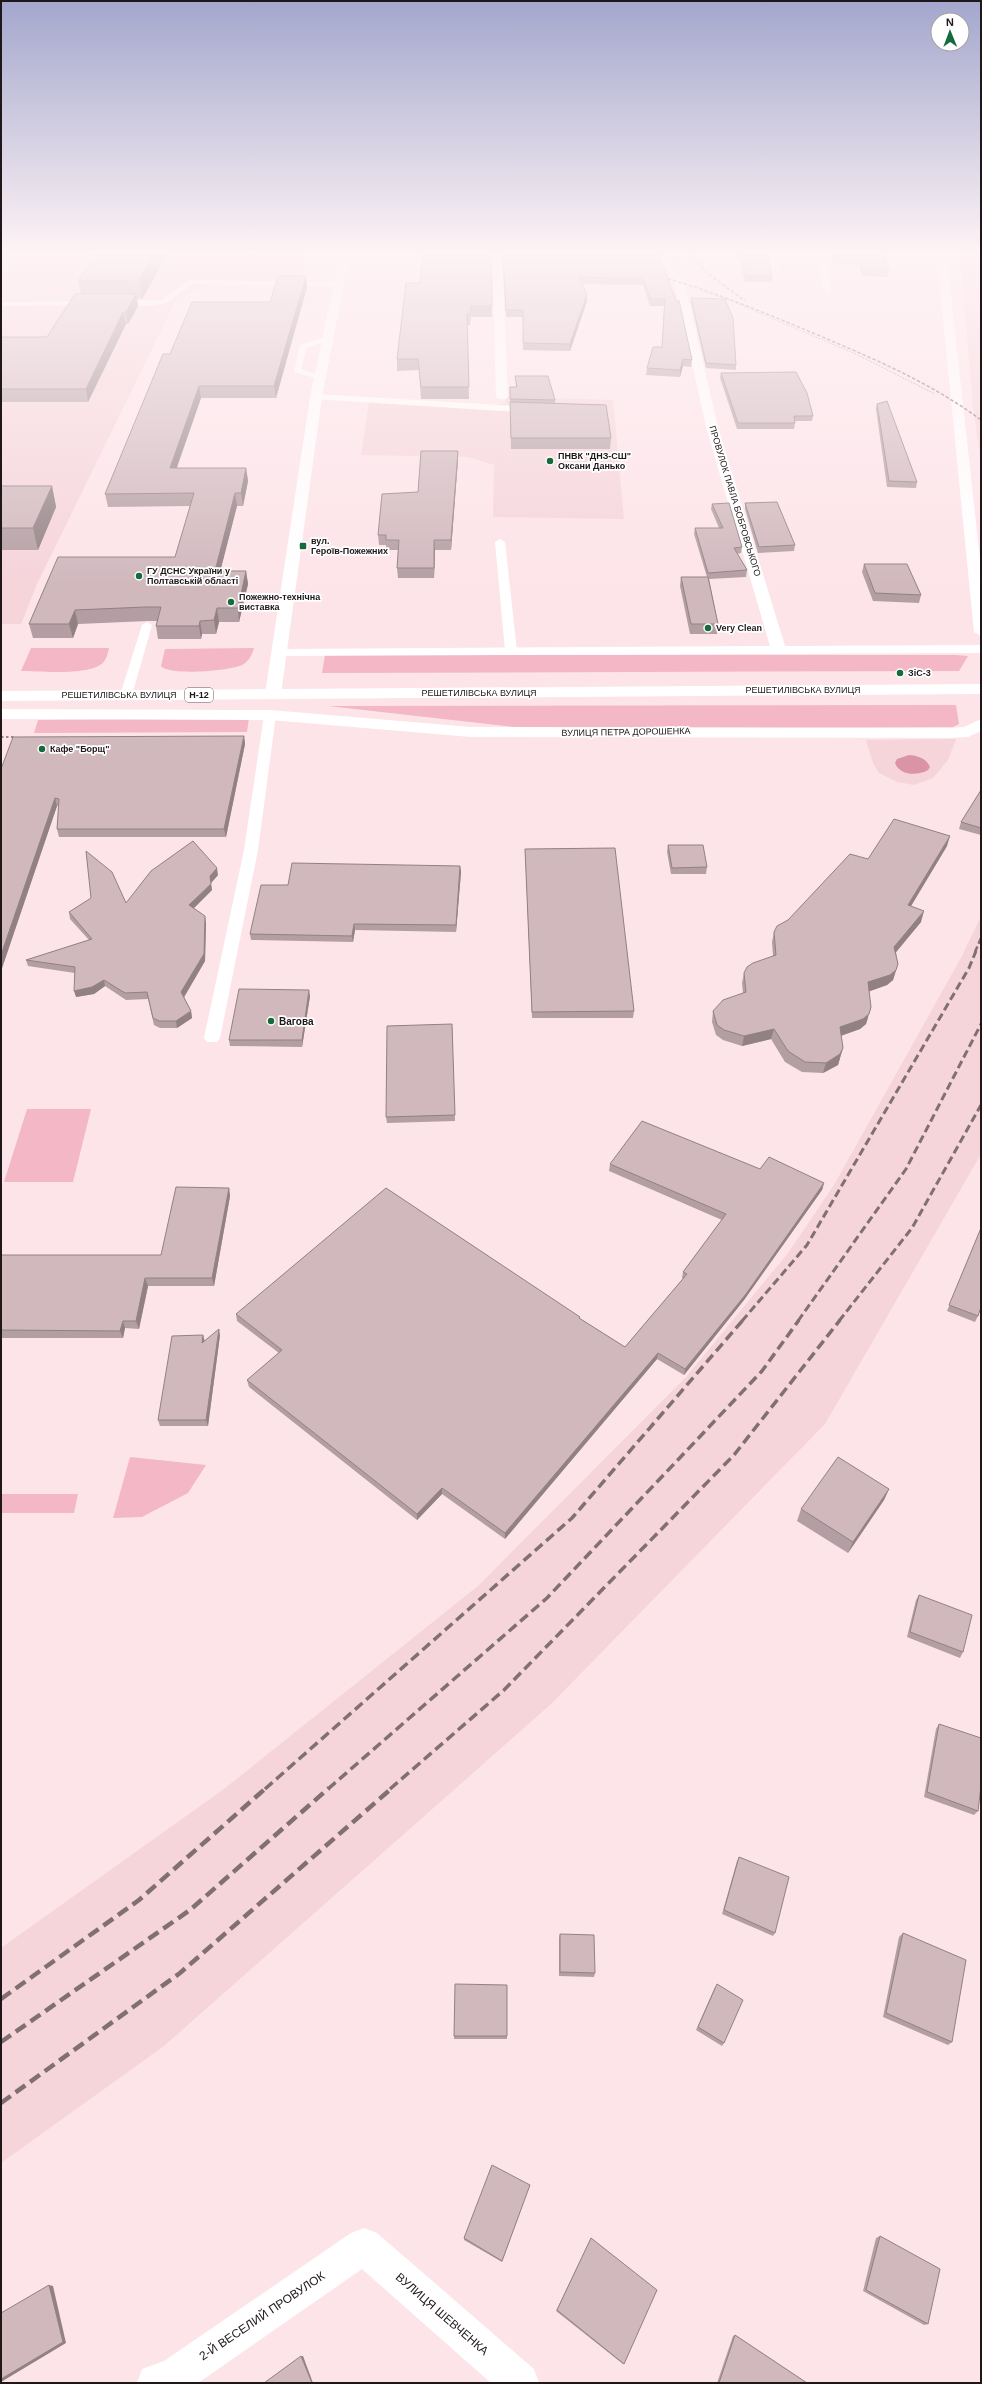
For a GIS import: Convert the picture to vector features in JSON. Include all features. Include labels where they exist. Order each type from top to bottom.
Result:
[{"type":"street","points":[[270,715],[322,364]]},
{"type":"street","points":[[501,364],[502,397]]},
{"type":"street","name":"ПРОВУЛОК ПАВЛА БОБРОВСЬКОГО","points":[[698,364],[712,427],[779,650]]},
{"type":"street","points":[[954,364],[981,632]]},
{"type":"street","points":[[279,653],[981,648]]},
{"type":"street","name":"РЕШЕТИЛІВСЬКА ВУЛИЦЯ","points":[[1,696],[981,689]]},
{"type":"street","name":"ВУЛИЦЯ ПЕТРА ДОРОШЕНКА","points":[[1,714],[270,715],[456,731],[534,733],[752,731],[949,733],[968,732],[981,724]]},
{"type":"street","name":"2-Й ВЕСЕЛИЙ ПРОВУЛОК","points":[[156,2383],[175,2376],[364,2246]]},
{"type":"street","name":"ВУЛИЦЯ ШЕВЧЕНКА","points":[[364,2246],[520,2383]]},
{"type":"lane","points":[[298,364],[297,370],[319,378]]},
{"type":"lane","points":[[316,397],[545,410]]},
{"type":"lane","points":[[500,542],[511,651]]},
{"type":"lane","points":[[126,695],[147,625]]},
{"type":"lane","points":[[212,1038],[251,850],[270,715]]},
{"type":"path","points":[[876,364],[939,396]]},
{"type":"shaded area","points":[[1,364],[145,364],[37,584],[21,624],[1,624]]},
{"type":"shaded area","points":[[969,364],[981,364],[981,463],[973,407]]},
{"type":"shaded area","name":"ПНВК \"ДНЗ-СШ\" Оксани Данько","points":[[506,397],[613,400],[624,519],[493,517],[494,465],[468,457],[361,455],[369,402],[499,408],[499,404],[505,404]]},
{"type":"shaded area","points":[[31,648],[109,648],[105,660],[100,665],[91,669],[66,672],[21,671]]},
{"type":"shaded area","points":[[254,648],[247,662],[242,665],[225,669],[187,672],[166,669],[161,666],[165,649]]},
{"type":"shaded area","points":[[325,655],[968,656],[959,671],[322,673]]},
{"type":"shaded area","points":[[956,705],[959,724],[953,727],[532,729],[328,706]]},
{"type":"shaded area","points":[[249,718],[247,732],[34,733],[38,720]]},
{"type":"shaded area","points":[[956,739],[948,760],[933,778],[914,785],[897,782],[879,773],[873,763],[866,740]]},
{"type":"shaded area","points":[[909,755],[919,757],[924,760],[930,767],[928,770],[910,774],[905,773],[897,767],[895,763],[897,759]]},
{"type":"shaded area","points":[[981,916],[981,1154],[825,1424],[550,1705],[164,2046],[1,2163],[1,1948],[224,1789],[478,1586],[686,1377],[788,1253],[834,1185],[962,956]]},
{"type":"shaded area","points":[[27,1109],[91,1109],[73,1182],[4,1182]]},
{"type":"shaded area","points":[[130,1457],[206,1465],[188,1493],[142,1517],[113,1518]]},
{"type":"shaded area","points":[[1,1494],[78,1494],[74,1513],[1,1513]]},
{"type":"building","points":[[1,364],[98,364],[86,389],[1,389]]},
{"type":"building","points":[[159,364],[280,364],[274,386],[199,386],[170,468],[246,468],[241,493],[235,493],[215,571],[246,571],[238,608],[217,608],[214,620],[200,621],[199,626],[156,626],[161,607],[75,610],[69,624],[29,624],[58,557],[175,557],[194,493],[105,494]]},
{"type":"building","points":[[419,364],[468,364],[469,387],[421,387]]},
{"type":"building","points":[[648,364],[682,364],[680,370],[647,368]]},
{"type":"building","points":[[796,372],[807,393],[813,416],[794,416],[795,423],[738,423],[721,373]]},
{"type":"building","points":[[515,376],[548,376],[555,400],[510,399],[510,387],[517,387]]},
{"type":"building","points":[[887,401],[917,482],[889,481],[877,404]]},
{"type":"building","points":[[510,402],[606,405],[611,438],[511,438]]},
{"type":"building","points":[[421,451],[458,451],[451,540],[434,540],[434,568],[397,568],[399,540],[386,540],[386,535],[378,535],[382,494],[418,492]]},
{"type":"building","points":[[1,486],[52,486],[33,528],[1,528]]},
{"type":"building","points":[[777,502],[795,545],[759,547],[745,503]]},
{"type":"building","points":[[729,503],[742,547],[734,548],[747,570],[708,573],[695,528],[723,528],[712,504]]},
{"type":"building","points":[[864,564],[907,564],[921,595],[875,593]]},
{"type":"building","points":[[681,577],[708,577],[718,624],[691,624]]},
{"type":"building","points":[[244,736],[224,829],[57,829],[59,799],[55,798],[1,955],[1,769],[13,737]]},
{"type":"building","points":[[981,790],[981,828],[961,822]]},
{"type":"building","points":[[894,819],[950,836],[908,905],[924,911],[894,947],[898,964],[896,970],[890,975],[868,982],[871,1007],[869,1014],[863,1019],[840,1027],[843,1048],[840,1054],[826,1063],[805,1062],[788,1051],[774,1029],[744,1036],[724,1030],[717,1025],[713,1011],[723,1000],[746,992],[744,973],[747,967],[753,963],[776,955],[774,932],[777,926],[788,920],[850,854],[868,859]]},
{"type":"building","points":[[193,841],[217,868],[210,876],[211,884],[189,905],[205,916],[204,954],[181,992],[191,1011],[176,1021],[159,1021],[153,1018],[147,992],[125,993],[104,980],[92,987],[74,991],[75,967],[26,960],[92,939],[69,912],[91,898],[86,851],[112,872],[126,903],[151,871]]},
{"type":"building","points":[[668,845],[703,845],[707,867],[672,868]]},
{"type":"building","points":[[615,848],[634,1011],[532,1012],[525,849]]},
{"type":"building","points":[[292,863],[460,866],[456,925],[354,924],[352,936],[250,934],[261,885],[288,885]]},
{"type":"building","name":"Вагова","points":[[239,989],[309,990],[302,1040],[229,1040]]},
{"type":"building","points":[[452,1024],[455,1115],[386,1117],[387,1026]]},
{"type":"building","points":[[642,1121],[760,1169],[769,1157],[824,1183],[746,1294],[685,1369],[658,1353],[505,1533],[442,1488],[417,1514],[247,1380],[282,1350],[236,1314],[386,1188],[580,1317],[579,1318],[625,1347],[687,1274],[683,1272],[726,1214],[610,1164]]},
{"type":"building","points":[[176,1187],[229,1188],[212,1278],[145,1278],[136,1321],[123,1321],[120,1331],[1,1330],[1,1255],[161,1255]]},
{"type":"building","points":[[981,1228],[981,1307],[978,1316],[949,1305]]},
{"type":"building","points":[[219,1329],[206,1420],[158,1420],[172,1336],[203,1335],[202,1343]]},
{"type":"building","points":[[838,1457],[889,1489],[853,1542],[801,1509]]},
{"type":"building","points":[[919,1595],[972,1615],[963,1652],[910,1632]]},
{"type":"building","points":[[939,1724],[981,1738],[981,1786],[978,1811],[927,1792]]},
{"type":"building","points":[[739,1857],[789,1877],[775,1933],[724,1910]]},
{"type":"building","points":[[903,1933],[966,1960],[952,2042],[886,2013]]},
{"type":"building","points":[[560,1934],[594,1935],[595,1973],[560,1972]]},
{"type":"building","points":[[455,1984],[507,1985],[507,2036],[454,2036]]},
{"type":"building","points":[[717,1984],[743,2000],[724,2043],[698,2027]]},
{"type":"building","points":[[492,2165],[530,2185],[502,2261],[464,2238]]},
{"type":"building","points":[[880,2236],[940,2269],[928,2324],[866,2290]]},
{"type":"building","points":[[591,2238],[657,2290],[624,2364],[557,2310]]},
{"type":"building","points":[[49,2285],[63,2342],[1,2379],[1,2313]]},
{"type":"building","points":[[735,2335],[807,2383],[719,2383]]},
{"type":"building","points":[[301,2356],[312,2383],[264,2383]]},
{"type":"railway","points":[[885,364],[939,393],[981,420]]},
{"type":"railway","points":[[975,952],[981,938]]},
{"type":"railway","points":[[742,1321],[807,1245],[969,968],[976,951]]},
{"type":"railway","points":[[798,1321],[906,1169],[981,1024]]},
{"type":"railway","points":[[839,1321],[912,1228],[981,1105]]},
{"type":"railway","points":[[265,1789],[572,1518],[743,1320]]},
{"type":"railway","points":[[328,1789],[547,1598],[762,1371],[799,1320]]},
{"type":"railway","points":[[390,1789],[504,1690],[734,1455],[840,1320]]},
{"type":"railway","points":[[1,1999],[139,1900],[266,1788]]},
{"type":"railway","points":[[1,2042],[190,1910],[329,1788]]},
{"type":"railway","points":[[1,2103],[180,1973],[392,1788]]},
{"type":"place","name":"ПНВК \"ДНЗ-СШ\" Оксани Данько","points":[[550,461]]},
{"type":"place","name":"вул. Героїв-Пожежних","points":[[303,546]]},
{"type":"place","name":"ГУ ДСНС України у Полтавській області","points":[[139,576]]},
{"type":"place","name":"Пожежно-технічна виставка","points":[[231,602]]},
{"type":"place","name":"Very Clean","points":[[708,628]]},
{"type":"place","name":"ЗіС-3","points":[[900,673]]},
{"type":"place","name":"Кафе \"Борщ\"","points":[[42,749]]},
{"type":"place","name":"Вагова","points":[[271,1021]]}]
